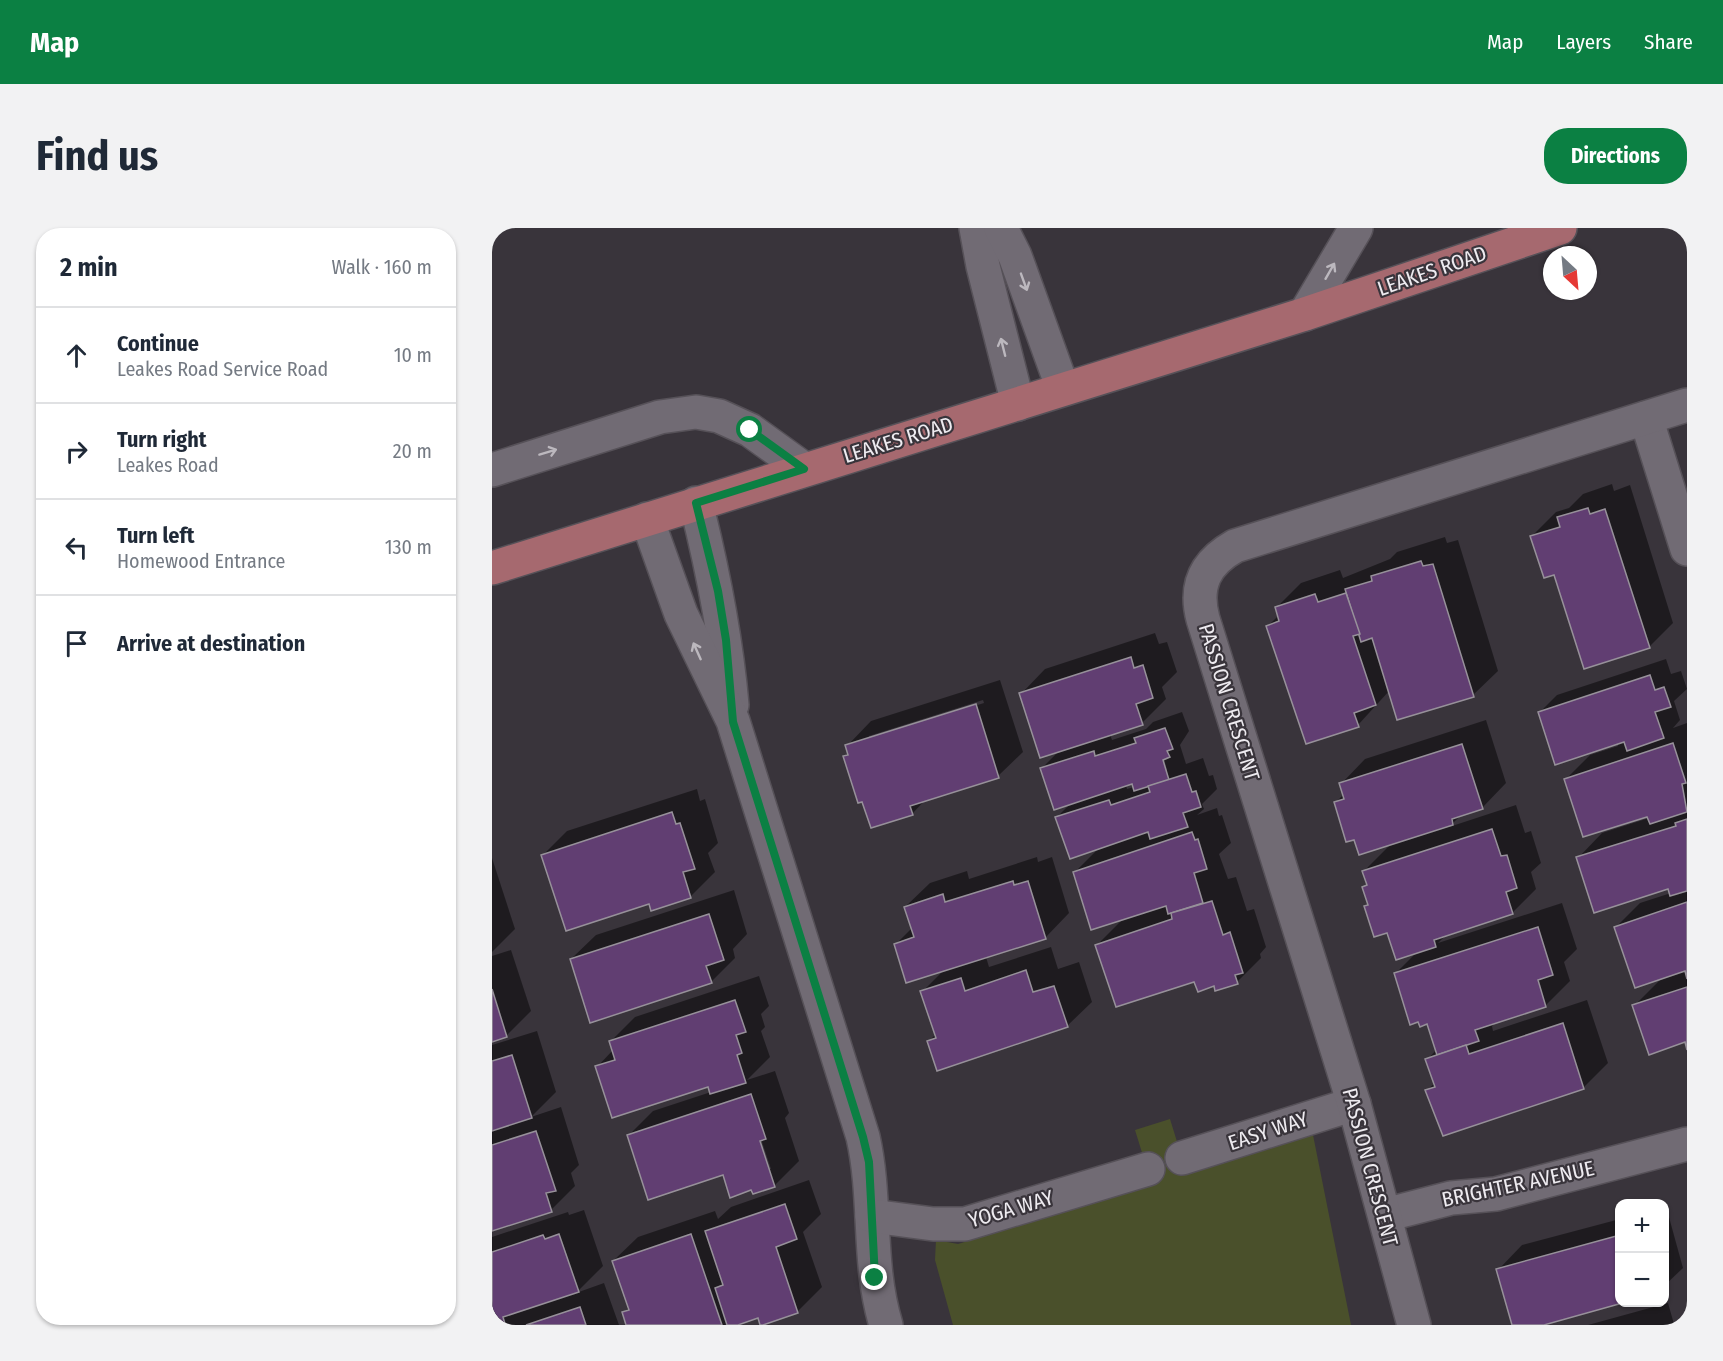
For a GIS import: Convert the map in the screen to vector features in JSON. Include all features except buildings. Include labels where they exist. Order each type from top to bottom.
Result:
[{"type":"main road","name":"LEAKES ROAD","points":[[492,568],[1305,314],[1560,228]]},
{"type":"street","points":[[976,228],[983,266],[1018,404]]},
{"type":"street","points":[[1001,228],[1015,256],[1063,389]]},
{"type":"street","points":[[1305,314],[1356,228]]},
{"type":"street","name":"PASSION CRESCENT","points":[[1414,1325],[1392,1253],[1385,1215],[1354,1104],[1203,620],[1198,599],[1201,578],[1215,560],[1235,546],[1687,405]]},
{"type":"street","points":[[492,470],[660,417],[696,412],[719,416],[750,430],[804,469]]},
{"type":"street","points":[[1646,418],[1687,549]]},
{"type":"street","points":[[696,503],[721,611],[733,722]]},
{"type":"street","points":[[647,519],[681,614],[733,722],[863,1137],[869,1162],[875,1278],[886,1325]]},
{"type":"street","name":"EASY WAY","points":[[1182,1158],[1354,1104]]},
{"type":"street","name":"BRIGHTER AVENUE","points":[[1385,1215],[1452,1198],[1496,1194],[1687,1144]]},
{"type":"street","name":"YOGA WAY","points":[[872,1216],[945,1225],[965,1224],[1148,1169]]},
{"type":"green space","points":[[1170,1119],[1187,1174],[1313,1135],[1351,1325],[953,1325],[935,1260],[936,1240],[958,1244],[1152,1185],[1135,1130]]},
{"type":"route","points":[[750,430],[804,469],[696,503],[718,591],[726,640],[733,722],[869,1162],[875,1278]]}]
